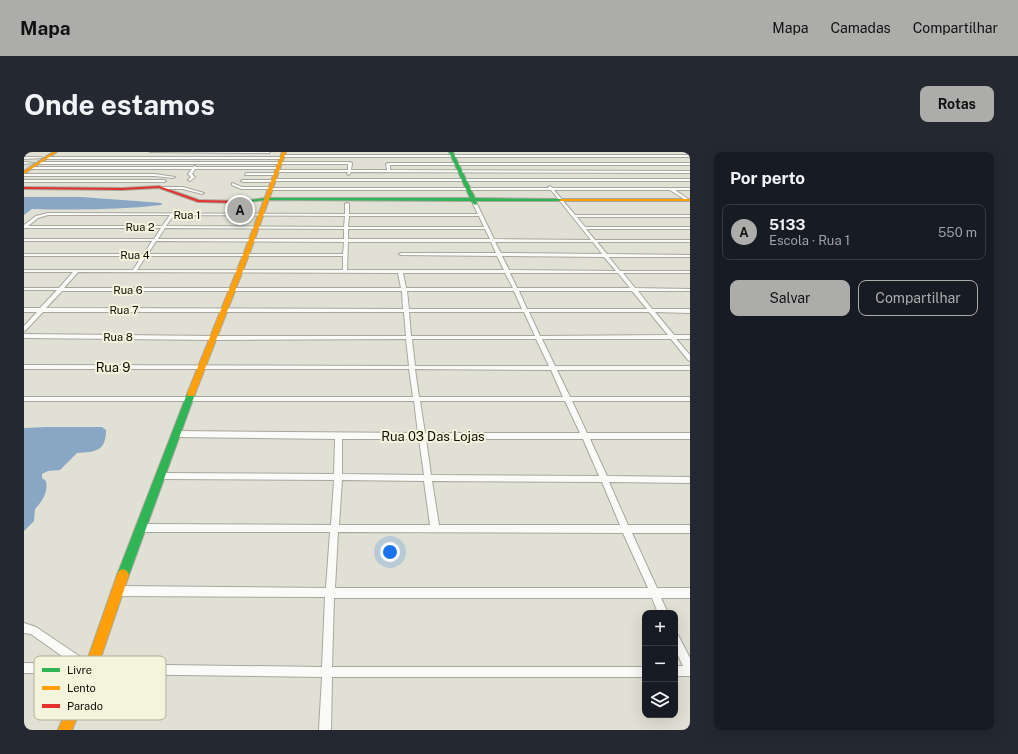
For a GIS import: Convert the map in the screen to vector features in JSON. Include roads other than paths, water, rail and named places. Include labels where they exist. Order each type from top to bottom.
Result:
[{"type":"street","points":[[34,164],[55,152]]},
{"type":"street","points":[[49,188],[97,152]]},
{"type":"street","points":[[114,188],[151,152],[269,152]]},
{"type":"street","points":[[190,180],[192,177],[190,174],[206,152]]},
{"type":"street","points":[[522,152],[690,359]]},
{"type":"street","points":[[588,152],[610,172]]},
{"type":"street","points":[[386,154],[389,171]]},
{"type":"street","points":[[243,181],[277,171],[350,156],[386,154],[545,180],[690,180]]},
{"type":"street","points":[[345,272],[350,156]]},
{"type":"street","points":[[34,164],[198,163],[349,180],[526,156],[690,156]]},
{"type":"street","points":[[628,156],[689,202]]},
{"type":"street","points":[[24,158],[34,164],[67,175],[154,175],[173,177]]},
{"type":"street","points":[[34,164],[89,158],[202,158],[277,171],[349,189],[690,189]]},
{"type":"street","points":[[246,174],[350,163]]},
{"type":"street","points":[[34,164],[75,169],[389,171],[457,165],[538,171],[690,172]]},
{"type":"street","points":[[388,164],[690,164]]},
{"type":"street","points":[[457,165],[498,256],[585,436],[662,610]]},
{"type":"street","points":[[233,184],[241,188],[277,171]]},
{"type":"street","points":[[95,656],[175,434],[246,255],[277,171]]},
{"type":"street","points":[[24,181],[122,181],[164,184],[202,193]]},
{"type":"street","points":[[24,188],[114,188],[164,184],[198,201],[230,203],[265,201],[689,202]]},
{"type":"street","name":"Rua 1","points":[[24,227],[42,215],[480,215]]},
{"type":"street","points":[[134,271],[172,215]]},
{"type":"street","points":[[574,216],[690,216]]},
{"type":"street","name":"Rua 2","points":[[24,227],[486,228]]},
{"type":"street","points":[[584,228],[690,228]]},
{"type":"street","points":[[24,240],[690,241]]},
{"type":"street","points":[[401,254],[498,256],[690,256]]},
{"type":"street","name":"Rua 4","points":[[24,255],[346,255]]},
{"type":"street","points":[[24,271],[690,272]]},
{"type":"street","points":[[24,329],[77,271]]},
{"type":"street","points":[[400,272],[407,311],[408,337],[435,529]]},
{"type":"street","name":"Rua 6","points":[[24,289],[690,290]]},
{"type":"street","name":"Rua 7","points":[[24,310],[525,312],[690,311]]},
{"type":"street","name":"Rua 8","points":[[24,336],[213,338],[690,337]]},
{"type":"street","name":"Rua 9","points":[[24,367],[690,368]]},
{"type":"street","points":[[24,399],[690,399]]},
{"type":"street","name":"Rua 03 Das Lojas","points":[[175,434],[339,436],[690,436]]},
{"type":"street","points":[[325,730],[330,593],[338,478],[339,436]]},
{"type":"street","points":[[160,476],[690,480]]},
{"type":"street","points":[[140,528],[690,529]]},
{"type":"street","points":[[118,591],[330,593],[690,593]]},
{"type":"street","points":[[24,628],[33,630],[71,656]]},
{"type":"street","points":[[678,644],[690,670],[678,671]]},
{"type":"street","points":[[24,668],[34,668]]},
{"type":"street","points":[[166,669],[327,670],[465,674],[642,672]]},
{"type":"street","points":[[65,730],[69,720]]},
{"type":"water","points":[[24,197],[82,197],[162,203],[161,205],[145,207],[113,209],[32,209],[24,215]]},
{"type":"water","points":[[102,427],[106,430],[106,437],[99,449],[90,452],[77,453],[60,470],[48,471],[42,474],[42,478],[46,481],[46,493],[35,509],[34,521],[24,531],[24,428]]},
{"type":"place","name":"5133","points":[[240,210]]}]
